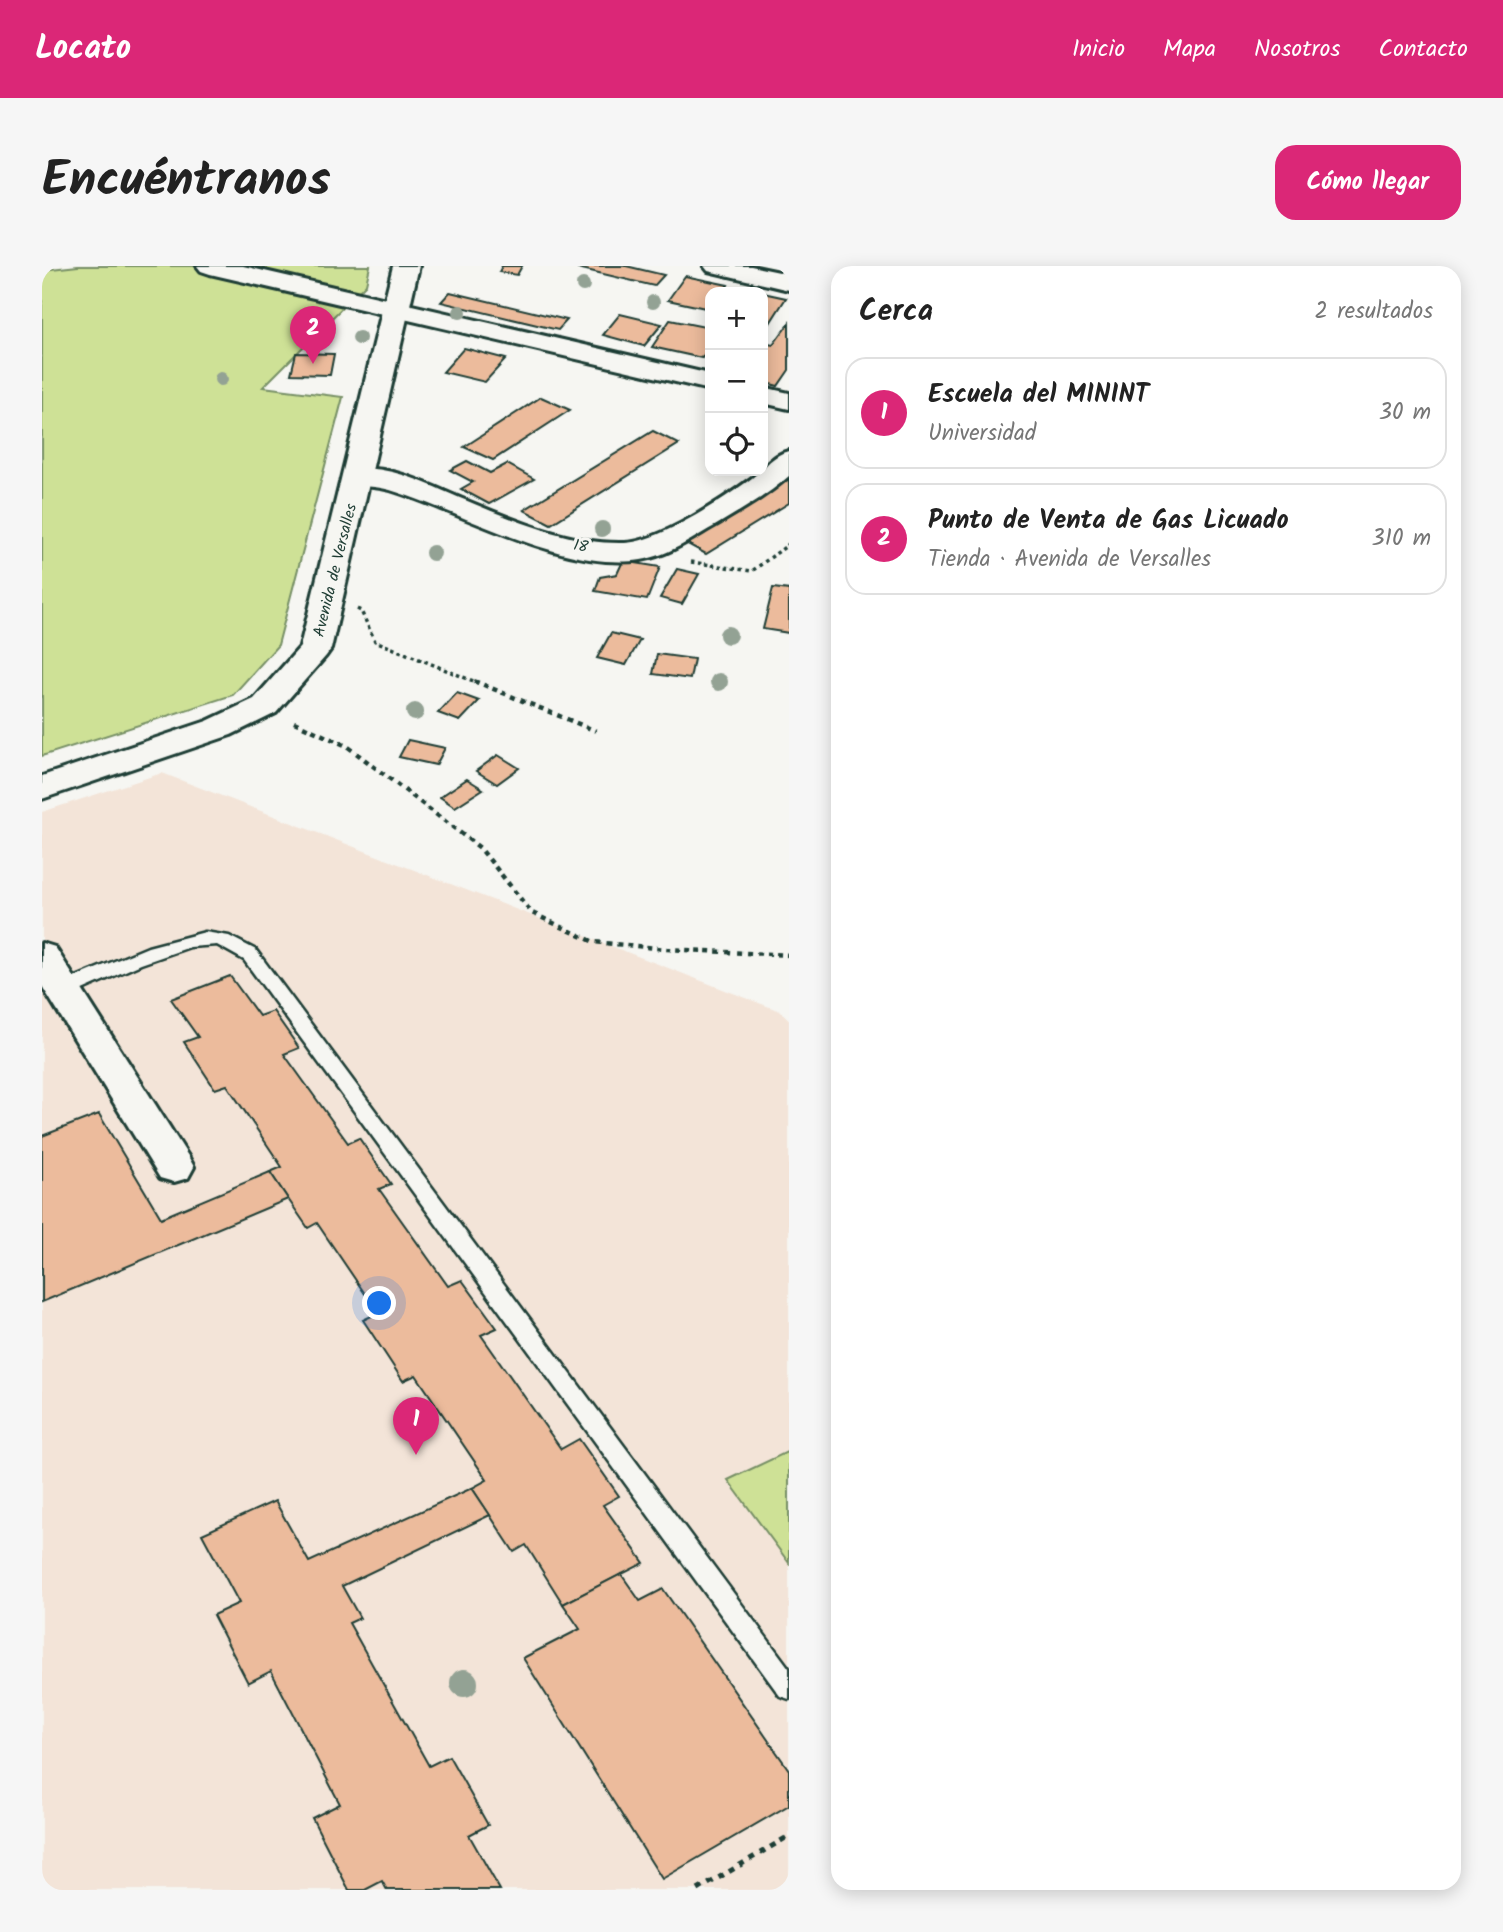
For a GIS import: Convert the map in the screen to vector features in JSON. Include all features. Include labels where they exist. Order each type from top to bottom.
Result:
[{"type":"street","points":[[210,266],[705,381]]},
{"type":"street","name":"Avenida de Versalles","points":[[42,788],[219,728],[265,706],[315,649],[398,309],[406,266]]},
{"type":"street","points":[[717,266],[789,282]]},
{"type":"street","points":[[768,395],[789,401]]},
{"type":"street","name":"18","points":[[358,477],[382,477],[403,482],[459,508],[540,536],[610,551],[639,552],[664,543],[743,496],[789,459]]},
{"type":"street","points":[[42,956],[174,1167]]},
{"type":"lane","points":[[64,990],[173,945],[207,937],[228,942],[250,955],[789,1688]]},
{"type":"path","points":[[639,552],[752,571],[789,544]]},
{"type":"path","points":[[328,594],[361,611],[375,641],[596,732]]},
{"type":"path","points":[[259,709],[307,726],[346,747],[480,848],[532,913],[594,942],[667,949],[789,954]]},
{"type":"path","points":[[698,1890],[789,1836]]},
{"type":"shaded area","points":[[162,773],[780,1011],[789,1020],[789,1890],[42,1890],[42,812]]},
{"type":"green space","points":[[78,266],[370,266],[366,284],[263,387],[343,397],[278,645],[233,695],[42,756],[42,270]]},
{"type":"green space","points":[[789,1451],[789,1563],[728,1480]]},
{"type":"building","points":[[502,266],[522,266],[517,275],[499,272]]},
{"type":"building","points":[[569,266],[626,266],[664,275],[654,286]]},
{"type":"building","points":[[685,276],[728,285],[705,287],[705,308],[668,300]]},
{"type":"building","points":[[450,292],[567,320],[558,330],[441,302]]},
{"type":"building","points":[[768,294],[786,298],[770,323]]},
{"type":"building","points":[[620,314],[662,324],[644,346],[603,335]]},
{"type":"building","points":[[670,320],[705,327],[705,353],[702,358],[652,347]]},
{"type":"building","points":[[789,323],[789,370],[778,386],[768,383],[768,344],[773,345]]},
{"type":"building","points":[[464,348],[506,359],[485,382],[443,372]]},
{"type":"building","points":[[296,353],[334,354],[330,375],[291,374]]},
{"type":"building","points":[[541,397],[570,410],[493,460],[464,447]]},
{"type":"building","points":[[653,431],[679,444],[551,524],[524,510]]},
{"type":"building","points":[[467,461],[490,473],[507,464],[534,479],[489,504],[461,489],[473,482],[450,470]]},
{"type":"building","points":[[789,475],[789,503],[706,554],[680,540]]},
{"type":"building","points":[[623,561],[660,567],[647,600],[595,591],[600,577],[617,574]]},
{"type":"building","points":[[677,569],[699,574],[682,604],[660,598]]},
{"type":"building","points":[[773,588],[789,590],[789,633],[763,629]]},
{"type":"building","points":[[611,633],[640,640],[626,665],[597,658]]},
{"type":"building","points":[[657,654],[694,659],[690,679],[653,674]]},
{"type":"building","points":[[457,693],[479,701],[460,721],[438,713]]},
{"type":"building","points":[[408,740],[445,748],[436,765],[399,757]]},
{"type":"building","points":[[498,755],[519,768],[497,784],[476,771]]},
{"type":"building","points":[[467,779],[483,789],[455,807],[440,797]]},
{"type":"building","points":[[230,976],[259,1016],[273,1011],[299,1048],[284,1054],[348,1143],[359,1138],[391,1184],[379,1189],[448,1286],[462,1280],[497,1328],[481,1335],[561,1449],[579,1439],[619,1496],[603,1505],[644,1563],[563,1604],[526,1545],[514,1552],[472,1488],[487,1480],[416,1375],[403,1381],[363,1320],[378,1313],[317,1223],[308,1228],[270,1172],[282,1167],[227,1085],[215,1089],[184,1042],[198,1037],[171,999]]},
{"type":"building","points":[[99,1114],[161,1218],[270,1172],[288,1199],[42,1302],[42,1136]]},
{"type":"building","points":[[472,1488],[490,1515],[342,1586],[360,1618],[349,1623],[429,1766],[449,1756],[488,1825],[469,1835],[500,1890],[387,1890],[382,1881],[365,1890],[349,1890],[312,1818],[340,1804],[271,1671],[248,1683],[213,1615],[239,1603],[202,1534],[275,1501],[309,1562]]},
{"type":"building","points":[[621,1574],[640,1601],[663,1589],[789,1770],[789,1805],[662,1879],[523,1658],[580,1629],[563,1604]]},
{"type":"place","name":"Punto de Venta de Gas Licuado","points":[[313,364]]},
{"type":"place","name":"Escuela del MININT","points":[[416,1455]]}]
